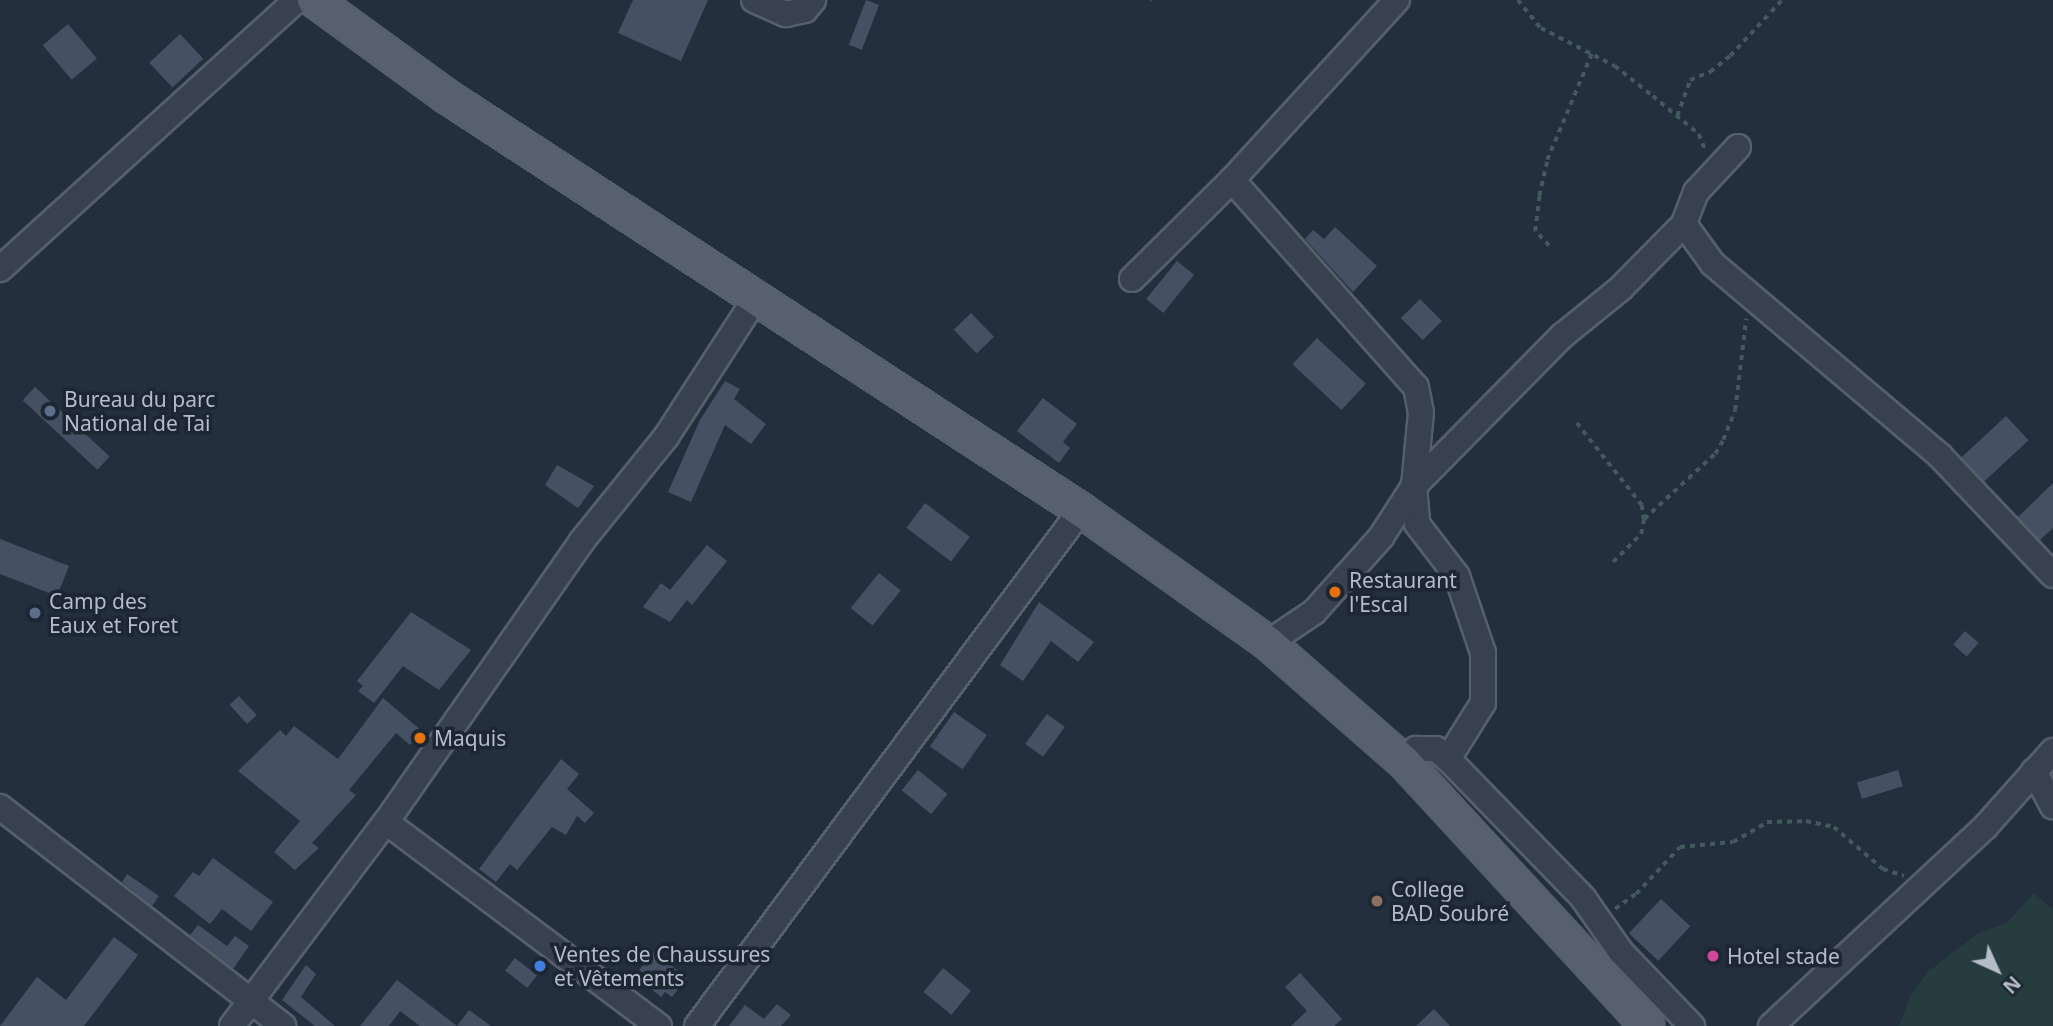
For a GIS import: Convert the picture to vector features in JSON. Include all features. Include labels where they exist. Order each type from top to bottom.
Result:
[{"type":"main road","points":[[314,0],[446,96],[1081,510],[1269,643],[1404,762],[1648,1026]]},
{"type":"street","points":[[0,269],[297,0]]},
{"type":"street","points":[[754,0],[786,14],[805,10],[813,0]]},
{"type":"street","points":[[1132,279],[1232,180],[1397,0]]},
{"type":"street","points":[[1269,643],[1314,612],[1381,537],[1414,486],[1562,336],[1621,288],[1684,224],[1696,192],[1738,147]]},
{"type":"street","points":[[1232,180],[1416,387],[1421,412],[1414,486],[1417,524],[1457,576],[1483,653],[1483,702],[1448,759]]},
{"type":"street","points":[[1684,224],[1713,264],[1749,291],[1940,456],[2053,575]]},
{"type":"street","points":[[232,1026],[386,822],[582,541],[666,437],[756,298]]},
{"type":"street","points":[[696,1026],[1081,510]]},
{"type":"street","points":[[1404,762],[1416,749],[1436,749],[1448,759],[1583,898],[1620,951],[1692,1026]]},
{"type":"street","points":[[1771,1026],[1934,874],[2053,751]]},
{"type":"street","points":[[2034,772],[2053,806]]},
{"type":"street","points":[[0,807],[283,1026]]},
{"type":"street","points":[[386,822],[659,1026]]},
{"type":"path","points":[[1518,0],[1541,28],[1592,53],[1699,134],[1709,163],[1706,181]]},
{"type":"path","points":[[1677,116],[1690,80],[1710,72],[1730,56],[1782,0]]},
{"type":"path","points":[[1549,246],[1535,231],[1539,195],[1547,160],[1592,53]]},
{"type":"path","points":[[1644,519],[1715,454],[1723,440],[1735,410],[1749,291]]},
{"type":"path","points":[[1577,423],[1642,505],[1644,519],[1641,534],[1613,562]]},
{"type":"path","points":[[1600,922],[1636,894],[1680,846],[1733,842],[1767,822],[1806,821],[1834,827],[1883,869],[1899,876],[1934,874]]},
{"type":"green space","points":[[2034,893],[2053,910],[2053,1026],[1899,1026],[1910,997],[1928,972],[1977,934],[2007,923]]},
{"type":"building","points":[[633,0],[708,0],[681,61],[618,33]]},
{"type":"building","points":[[866,0],[879,5],[862,50],[849,45]]},
{"type":"building","points":[[68,24],[97,58],[72,80],[43,45]]},
{"type":"building","points":[[180,34],[203,59],[172,88],[149,63]]},
{"type":"building","points":[[1335,227],[1377,266],[1353,292],[1305,239],[1313,230],[1324,239]]},
{"type":"building","points":[[1177,261],[1194,275],[1163,313],[1146,299]]},
{"type":"building","points":[[1420,299],[1442,321],[1423,340],[1401,318]]},
{"type":"building","points":[[971,313],[994,337],[977,353],[954,330]]},
{"type":"building","points":[[1317,338],[1366,384],[1341,410],[1292,364]]},
{"type":"building","points":[[725,381],[740,389],[734,399],[766,424],[751,444],[725,425],[691,502],[668,492],[700,420]]},
{"type":"building","points":[[35,387],[110,457],[97,470],[23,400]]},
{"type":"building","points":[[1043,398],[1077,424],[1063,442],[1070,448],[1059,463],[1017,431]]},
{"type":"building","points":[[2006,416],[2029,440],[1984,482],[1961,458]]},
{"type":"building","points":[[557,465],[594,486],[578,508],[545,485]]},
{"type":"building","points":[[2053,483],[2053,528],[2040,540],[2018,517]]},
{"type":"building","points":[[925,503],[970,537],[951,561],[906,528]]},
{"type":"building","points":[[0,539],[69,566],[57,596],[0,574]]},
{"type":"building","points":[[707,545],[727,561],[692,605],[687,600],[670,622],[643,607],[661,583],[670,590]]},
{"type":"building","points":[[879,573],[901,591],[872,626],[851,608]]},
{"type":"building","points":[[1039,602],[1094,642],[1078,662],[1051,641],[1023,681],[1000,665]]},
{"type":"building","points":[[411,612],[471,650],[439,690],[403,666],[374,703],[358,691],[363,686],[357,681]]},
{"type":"building","points":[[1965,631],[1979,643],[1967,656],[1953,645]]},
{"type":"building","points":[[239,696],[257,715],[247,724],[229,705]]},
{"type":"building","points":[[383,698],[422,731],[410,745],[396,733],[349,790],[356,795],[312,843],[319,848],[295,870],[274,852],[300,821],[238,771],[280,730],[286,736],[294,726],[338,759]]},
{"type":"building","points":[[954,712],[987,735],[963,769],[930,746]]},
{"type":"building","points":[[1047,714],[1065,727],[1043,757],[1025,744]]},
{"type":"building","points":[[561,759],[579,774],[567,789],[594,813],[585,823],[577,816],[566,835],[552,827],[517,870],[510,864],[496,882],[479,869]]},
{"type":"building","points":[[918,770],[948,794],[931,814],[902,790]]},
{"type":"building","points":[[1898,770],[1903,786],[1862,799],[1857,783]]},
{"type":"building","points":[[213,858],[273,902],[251,931],[222,909],[210,924],[174,896],[193,872],[199,876]]},
{"type":"building","points":[[127,874],[159,896],[152,906],[122,882]]},
{"type":"building","points":[[1661,899],[1690,926],[1658,961],[1629,933]]},
{"type":"building","points":[[198,925],[227,946],[235,936],[249,946],[233,969],[190,935]]},
{"type":"building","points":[[114,937],[138,955],[84,1026],[0,1026],[37,977],[66,1000]]},
{"type":"building","points":[[654,952],[687,978],[672,997],[665,992],[661,997],[645,984],[650,978],[639,970]]},
{"type":"building","points":[[515,958],[537,975],[527,988],[505,971]]},
{"type":"building","points":[[306,965],[316,974],[301,997],[335,1026],[315,1026],[282,1000]]},
{"type":"building","points":[[943,968],[971,991],[951,1015],[923,992]]},
{"type":"building","points":[[1300,973],[1342,1019],[1334,1026],[1291,1026],[1307,1011],[1285,987]]},
{"type":"building","points":[[397,980],[457,1026],[420,1026],[400,1011],[389,1026],[360,1026]]},
{"type":"building","points":[[777,1004],[791,1015],[781,1026],[729,1026],[745,1005],[764,1019]]},
{"type":"building","points":[[1434,1009],[1450,1026],[1416,1026]]},
{"type":"building","points":[[469,1010],[491,1026],[457,1026]]},
{"type":"place","name":"Bureau du parc National de Tai","points":[[50,411]]},
{"type":"place","name":"Restaurant l'Escal","points":[[1335,592]]},
{"type":"place","name":"Camp des Eaux et Foret","points":[[35,613]]},
{"type":"place","name":"Maquis","points":[[420,738]]},
{"type":"place","name":"College BAD Soubré","points":[[1377,901]]},
{"type":"place","name":"Hotel stade","points":[[1713,956]]},
{"type":"place","name":"Ventes de Chaussures et Vêtements","points":[[540,966]]}]
